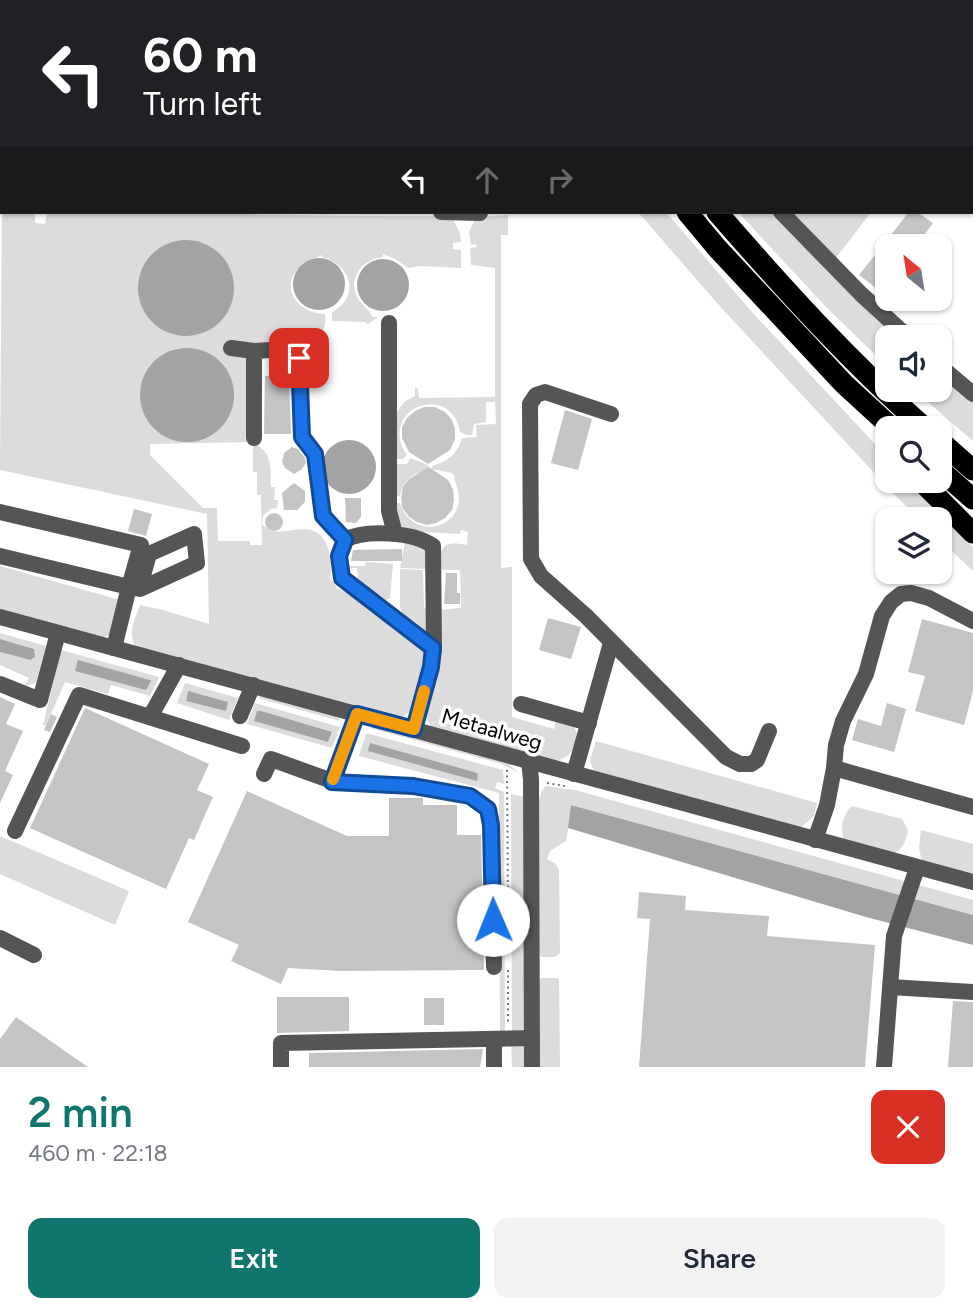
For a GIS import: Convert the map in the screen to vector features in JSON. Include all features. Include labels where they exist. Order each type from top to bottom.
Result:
[{"type":"highway","points":[[689,214],[844,384],[879,416]]},
{"type":"highway","points":[[719,214],[809,316],[912,416]]},
{"type":"highway","points":[[844,384],[875,426]]},
{"type":"highway","points":[[952,452],[973,470]]},
{"type":"highway","points":[[952,481],[973,499]]},
{"type":"highway","points":[[934,493],[973,533]]},
{"type":"street","points":[[782,214],[895,325]]},
{"type":"street","points":[[389,323],[388,511],[394,534]]},
{"type":"street","points":[[231,348],[254,351],[288,349],[299,358],[302,437],[315,454],[323,516],[345,540]]},
{"type":"street","points":[[254,351],[254,438]]},
{"type":"street","points":[[952,376],[973,394]]},
{"type":"street","points":[[611,414],[545,392],[536,395],[530,404],[531,559],[541,576],[586,615],[726,757],[740,764],[751,764],[757,760],[769,731]]},
{"type":"street","points":[[0,512],[141,545],[129,587],[137,601],[119,649]]},
{"type":"street","points":[[414,729],[431,667],[433,648],[433,546],[424,539],[394,534],[351,536],[345,540],[339,556],[342,578],[433,648]]},
{"type":"street","points":[[0,556],[129,587]]},
{"type":"street","points":[[815,840],[827,805],[836,745],[843,721],[866,674],[882,616],[891,603],[901,594],[911,593],[929,598],[973,621]]},
{"type":"street","name":"Metaalweg","points":[[0,617],[973,882]]},
{"type":"street","points":[[0,684],[40,700],[58,633]]},
{"type":"street","points":[[574,774],[611,643]]},
{"type":"street","points":[[150,717],[179,666]]},
{"type":"street","points":[[240,716],[253,685]]},
{"type":"street","points":[[15,831],[79,695],[243,746]]},
{"type":"street","points":[[521,704],[589,723]]},
{"type":"street","points":[[332,782],[357,714]]},
{"type":"street","points":[[264,774],[271,759],[332,782],[413,786],[470,796],[488,809],[491,825],[494,967]]},
{"type":"street","points":[[529,761],[532,1067]]},
{"type":"street","points":[[834,768],[973,807]]},
{"type":"street","points":[[884,1067],[894,936],[917,868]]},
{"type":"street","points":[[0,938],[34,955]]},
{"type":"street","points":[[890,987],[973,992]]},
{"type":"street","points":[[281,1067],[281,1043],[532,1038]]},
{"type":"street","points":[[494,1040],[494,1067]]},
{"type":"shaded area","points":[[2,214],[35,214],[35,223],[45,224],[47,214],[451,216],[460,233],[461,242],[453,243],[453,249],[461,250],[461,268],[408,268],[383,254],[383,257],[370,261],[360,269],[354,287],[357,297],[372,317],[378,317],[368,324],[332,321],[332,313],[344,303],[350,287],[346,273],[322,255],[298,268],[291,284],[295,299],[300,305],[316,313],[325,314],[323,330],[309,353],[310,328],[288,329],[287,343],[243,355],[247,359],[255,444],[268,457],[271,487],[275,487],[274,500],[278,500],[277,508],[271,509],[263,516],[262,524],[271,531],[306,529],[318,533],[329,551],[330,580],[334,581],[336,588],[355,596],[423,647],[426,654],[415,709],[396,720],[136,647],[132,632],[140,605],[209,624],[207,514],[0,470]],"holes":[[[253,442],[253,472],[257,472],[257,495],[261,495],[262,545],[250,545],[250,541],[218,541],[217,508],[203,508],[150,455],[150,444]]]},
{"type":"shaded area","points":[[640,214],[668,214],[751,311],[875,444],[875,474],[717,303]]},
{"type":"shaded area","points":[[740,214],[774,214],[779,219],[775,214],[869,214],[836,258],[859,302],[883,325],[875,325],[875,354],[827,308]]},
{"type":"shaded area","points":[[508,215],[508,235],[501,235],[501,568],[512,567],[512,717],[554,729],[556,719],[574,727],[578,735],[573,748],[568,755],[556,761],[433,730],[426,711],[437,667],[437,610],[461,608],[460,570],[437,570],[438,562],[441,551],[447,545],[467,545],[468,532],[461,530],[460,534],[407,531],[399,523],[394,503],[400,503],[407,516],[417,524],[429,527],[450,519],[457,509],[459,495],[455,477],[452,473],[432,469],[432,466],[451,457],[462,438],[477,437],[476,425],[496,424],[495,402],[486,402],[486,422],[474,424],[472,435],[460,432],[454,416],[444,407],[431,404],[418,407],[408,414],[401,425],[400,439],[407,455],[403,459],[393,459],[396,414],[406,401],[415,396],[415,387],[418,389],[419,398],[495,397],[495,268],[471,265],[470,248],[477,247],[476,244],[471,245],[469,232],[476,217]]},
{"type":"shaded area","points":[[186,240],[204,244],[220,254],[230,270],[234,288],[230,306],[220,322],[204,332],[186,336],[168,332],[152,322],[142,306],[138,288],[142,270],[152,254],[168,244]]},
{"type":"shaded area","points":[[319,258],[338,265],[345,284],[338,303],[319,310],[300,303],[293,284],[300,265]]},
{"type":"shaded area","points":[[383,259],[402,266],[409,285],[402,304],[383,311],[364,304],[357,285],[364,266]]},
{"type":"shaded area","points":[[187,348],[205,352],[220,362],[230,377],[234,395],[230,413],[220,428],[205,438],[187,442],[169,438],[154,428],[144,413],[140,395],[144,377],[154,362],[169,352]]},
{"type":"shaded area","points":[[952,383],[973,398],[973,441],[952,423],[952,416],[944,416],[928,402],[952,402]]},
{"type":"shaded area","points":[[349,440],[368,448],[376,467],[368,486],[349,494],[330,486],[322,467],[330,448]]},
{"type":"shaded area","points":[[410,458],[428,465],[429,470],[413,475],[406,482],[400,496],[393,496],[393,464],[407,464]]},
{"type":"shaded area","points":[[893,493],[921,493],[935,507],[907,507]]},
{"type":"shaded area","points":[[952,525],[973,547],[973,571],[952,551]]},
{"type":"shaded area","points":[[405,542],[414,542],[426,551],[430,569],[400,568]]},
{"type":"shaded area","points":[[366,562],[393,564],[390,598],[380,604],[349,579],[358,579],[357,568],[345,568],[365,566]]},
{"type":"shaded area","points":[[0,566],[120,600],[110,634],[103,638],[0,610]]},
{"type":"shaded area","points":[[400,569],[423,570],[428,633],[403,622]]},
{"type":"shaded area","points":[[0,633],[46,646],[36,683],[25,686],[29,678],[0,665],[0,652],[29,660],[34,649],[0,639]]},
{"type":"shaded area","points":[[0,639],[34,649],[35,657],[30,660],[0,652]]},
{"type":"shaded area","points":[[61,650],[159,677],[150,696],[111,685],[108,694],[65,682],[46,725],[43,725]]},
{"type":"shaded area","points":[[78,660],[151,681],[146,690],[75,671]]},
{"type":"shaded area","points":[[185,683],[238,698],[229,720],[177,703]],"holes":[[[188,691],[227,711],[186,701]]]},
{"type":"shaded area","points":[[188,691],[228,702],[226,711],[186,701]]},
{"type":"shaded area","points":[[261,696],[337,714],[340,721],[258,698]]},
{"type":"shaded area","points":[[255,703],[340,727],[332,748],[247,724]],"holes":[[[257,712],[332,733],[328,742],[255,721]]]},
{"type":"shaded area","points":[[257,711],[332,732],[328,742],[254,721]]},
{"type":"shaded area","points":[[375,725],[507,763],[519,773],[502,764],[370,728]]},
{"type":"shaded area","points":[[366,733],[503,770],[504,784],[497,782],[495,788],[504,792],[505,1033],[500,1033],[499,793],[359,756]]},
{"type":"shaded area","points":[[596,741],[817,803],[814,816],[800,828],[594,771],[590,761]]},
{"type":"shaded area","points":[[370,743],[474,772],[478,774],[477,781],[368,751]]},
{"type":"shaded area","points":[[546,786],[575,790],[973,900],[973,915],[572,805],[566,841],[550,851],[547,859],[555,863],[559,870],[560,953],[555,957],[541,957],[538,950],[538,804],[541,792]]},
{"type":"shaded area","points":[[511,794],[524,797],[525,1029],[512,1031]]},
{"type":"shaded area","points":[[571,805],[973,915],[973,945],[866,917],[568,828]]},
{"type":"shaded area","points":[[852,806],[902,819],[908,830],[902,847],[893,854],[844,841],[843,822]]},
{"type":"shaded area","points":[[921,830],[973,844],[973,872],[970,875],[922,862],[919,848]]},
{"type":"shaded area","points":[[0,836],[129,891],[115,925],[0,874]]},
{"type":"shaded area","points":[[541,978],[558,978],[559,981],[560,1067],[537,1067],[538,983]]},
{"type":"shaded area","points":[[511,1043],[520,1043],[525,1047],[525,1067],[512,1067]]},
{"type":"building","points":[[907,214],[920,214],[933,223],[925,234],[892,234]]},
{"type":"building","points":[[875,255],[875,287],[859,275]]},
{"type":"building","points":[[265,376],[289,376],[291,434],[264,434]]},
{"type":"building","points":[[424,407],[435,407],[445,412],[455,429],[455,439],[450,450],[428,464],[409,452],[402,438],[402,427],[407,418]]},
{"type":"building","points":[[565,410],[592,419],[578,470],[551,463]]},
{"type":"building","points":[[292,447],[298,449],[306,463],[294,474],[285,468],[282,462],[284,453]]},
{"type":"building","points":[[429,467],[448,480],[453,489],[454,500],[452,510],[445,518],[427,525],[409,517],[402,507],[401,498],[403,487],[409,479]]},
{"type":"building","points":[[294,483],[305,491],[305,502],[297,510],[284,510],[282,493]]},
{"type":"building","points":[[345,498],[361,498],[361,517],[356,523],[346,522]]},
{"type":"building","points":[[134,509],[152,514],[146,536],[128,531]]},
{"type":"building","points":[[270,513],[278,513],[283,522],[281,529],[270,531],[265,526],[265,518]]},
{"type":"building","points":[[402,549],[402,561],[351,561],[353,550]]},
{"type":"building","points":[[446,573],[457,573],[460,604],[444,604]]},
{"type":"building","points":[[548,618],[581,627],[571,659],[539,650]]},
{"type":"building","points":[[922,619],[973,633],[973,691],[964,725],[915,711],[925,676],[908,672]]},
{"type":"building","points":[[0,697],[15,704],[6,724],[23,731],[5,771],[13,775],[0,803]]},
{"type":"building","points":[[887,703],[906,709],[894,752],[852,740],[858,719],[881,726]]},
{"type":"building","points":[[85,708],[209,764],[197,790],[213,797],[194,840],[189,838],[166,889],[30,828]]},
{"type":"building","points":[[51,714],[57,717],[50,732],[44,730]]},
{"type":"building","points":[[247,791],[347,836],[389,836],[389,798],[423,798],[423,805],[457,805],[457,835],[481,835],[484,970],[340,971],[288,968],[281,984],[231,961],[239,945],[188,922]]},
{"type":"building","points":[[639,892],[686,896],[685,910],[769,916],[767,936],[875,945],[865,1067],[639,1067],[650,919],[637,918]]},
{"type":"building","points":[[277,997],[349,997],[349,1031],[277,1033]]},
{"type":"building","points":[[424,998],[444,998],[444,1025],[424,1025]]},
{"type":"building","points":[[953,1001],[973,1002],[973,1067],[948,1067]]},
{"type":"building","points":[[16,1017],[88,1067],[0,1067],[0,1039]]},
{"type":"building","points":[[483,1049],[480,1067],[309,1067],[309,1053]]},
{"type":"slow traffic","points":[[333,779],[357,714],[414,729],[424,691]]},
{"type":"route","points":[[299,358],[302,437],[315,454],[323,516],[345,540],[339,556],[342,578],[433,648],[431,667],[414,729],[357,714],[332,782],[413,786],[470,796],[488,809],[491,825],[493,920]]}]
